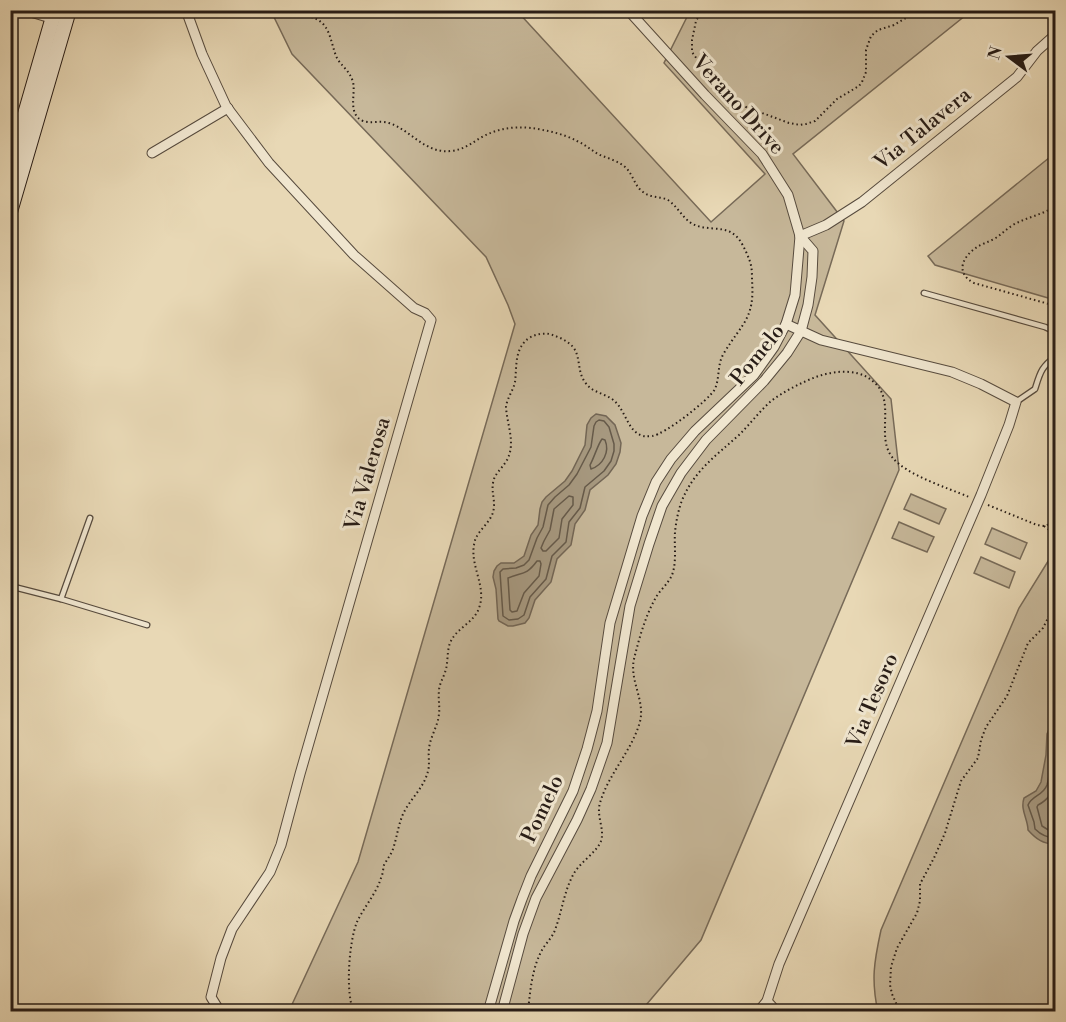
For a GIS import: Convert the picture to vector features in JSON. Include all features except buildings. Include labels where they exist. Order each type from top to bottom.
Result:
[{"type":"main road","points":[[10,212],[69,10]]},
{"type":"main road","points":[[10,166],[54,15]]},
{"type":"street","name":"Via Valerosa","points":[[186,10],[202,54],[228,108],[269,163],[354,255],[431,320],[281,845],[270,873],[232,930],[221,958],[211,997],[222,1011]]},
{"type":"street","name":"Verano Drive","points":[[628,10],[762,154],[788,195],[800,236]]},
{"type":"street","name":"Via Talavera","points":[[800,236],[826,225],[862,202],[1017,77],[1037,51],[1056,34]]},
{"type":"street","points":[[152,153],[228,108]]},
{"type":"street","name":"Pomelo","points":[[488,1011],[522,898],[573,791],[587,750],[597,711],[610,623],[642,516],[657,482],[671,459],[695,431],[754,375],[774,347],[786,324],[795,295],[800,236]]},
{"type":"street","name":"Pomelo","points":[[502,1011],[523,934],[536,898],[582,810],[607,742],[630,606],[662,506],[681,473],[706,440],[764,381],[787,353],[801,331],[808,305],[813,251],[800,236]]},
{"type":"street","points":[[786,324],[821,340],[952,372],[1016,402]]},
{"type":"street","name":"Via Tesoro","points":[[758,1011],[767,1001],[779,964],[979,501],[1016,402]]},
{"type":"street","points":[[767,1001],[777,1011]]},
{"type":"lane","points":[[17,10],[54,15]]},
{"type":"lane","points":[[924,293],[1056,332]]},
{"type":"lane","points":[[1016,402],[1035,389],[1043,366],[1056,356]]},
{"type":"lane","points":[[62,599],[90,518]]},
{"type":"lane","points":[[10,586],[147,625]]},
{"type":"path","points":[[290,10],[317,19],[326,27],[338,59],[350,74],[354,86],[354,112],[359,118],[366,122],[388,122],[422,144],[445,151],[459,150],[491,132],[510,127],[535,128],[570,138],[622,165],[644,193],[672,203],[692,223],[733,233],[747,254],[752,274],[753,300],[749,314],[722,356],[714,390],[669,429],[658,435],[647,437],[639,435],[631,428],[614,401],[585,382],[576,352],[564,340],[550,334],[540,334],[525,341],[520,349],[514,386],[506,407],[511,439],[510,452],[494,480],[493,512],[488,523],[477,536],[473,547],[481,602],[474,617],[450,643],[446,668],[439,690],[439,714],[430,744],[428,771],[421,788],[406,807],[382,878],[354,931],[350,953],[349,996],[354,1011]]},
{"type":"path","points":[[702,10],[694,29],[692,47],[692,52],[699,62],[716,73],[730,93],[746,107],[800,125],[815,121],[837,99],[859,86],[866,72],[866,50],[871,36],[878,30],[906,18],[913,10]]},
{"type":"path","points":[[1056,206],[1013,225],[976,248],[964,260],[962,268],[966,279],[974,283],[1056,306]]},
{"type":"path","points":[[528,1011],[533,976],[542,950],[554,934],[564,897],[574,872],[601,842],[599,805],[610,778],[639,726],[641,710],[634,678],[634,661],[650,608],[672,575],[675,531],[681,503],[701,469],[774,399],[817,376],[847,372],[861,374],[878,386],[882,392],[886,407],[886,443],[889,452],[900,465],[910,472],[1044,526],[1056,536]]},
{"type":"path","points":[[1044,526],[1056,522]]},
{"type":"path","points":[[900,1011],[890,985],[891,967],[897,948],[917,913],[921,884],[948,826],[961,781],[978,758],[986,727],[1007,696],[1028,643],[1043,628],[1056,607]]},
{"type":"shaded area","points":[[271,11],[517,11],[711,222],[765,174],[664,63],[690,11],[971,11],[793,154],[844,221],[815,315],[891,399],[899,470],[701,940],[641,1011],[289,1011],[358,862],[515,324],[486,257],[292,54]]},
{"type":"shaded area","points":[[1055,153],[1055,300],[935,265],[928,256]]},
{"type":"shaded area","points":[[911,494],[946,509],[939,524],[904,509]]},
{"type":"shaded area","points":[[899,522],[934,537],[927,552],[892,538]]},
{"type":"shaded area","points":[[992,528],[1027,543],[1020,559],[985,544]]},
{"type":"shaded area","points":[[1055,550],[1055,1011],[878,1012],[874,971],[881,930],[1019,608]]},
{"type":"shaded area","points":[[981,557],[1015,572],[1009,588],[974,573]]},
{"type":"water","points":[[596,414],[606,416],[615,425],[621,443],[616,464],[608,475],[590,490],[585,510],[575,524],[571,545],[557,559],[551,582],[535,600],[529,618],[525,623],[508,626],[498,619],[494,571],[501,563],[514,563],[524,556],[531,535],[538,525],[542,502],[565,481],[572,471],[585,445],[587,425]]},
{"type":"water","points":[[1055,716],[1055,844],[1040,840],[1028,830],[1023,807],[1024,798],[1036,791],[1041,782],[1047,734]]}]
